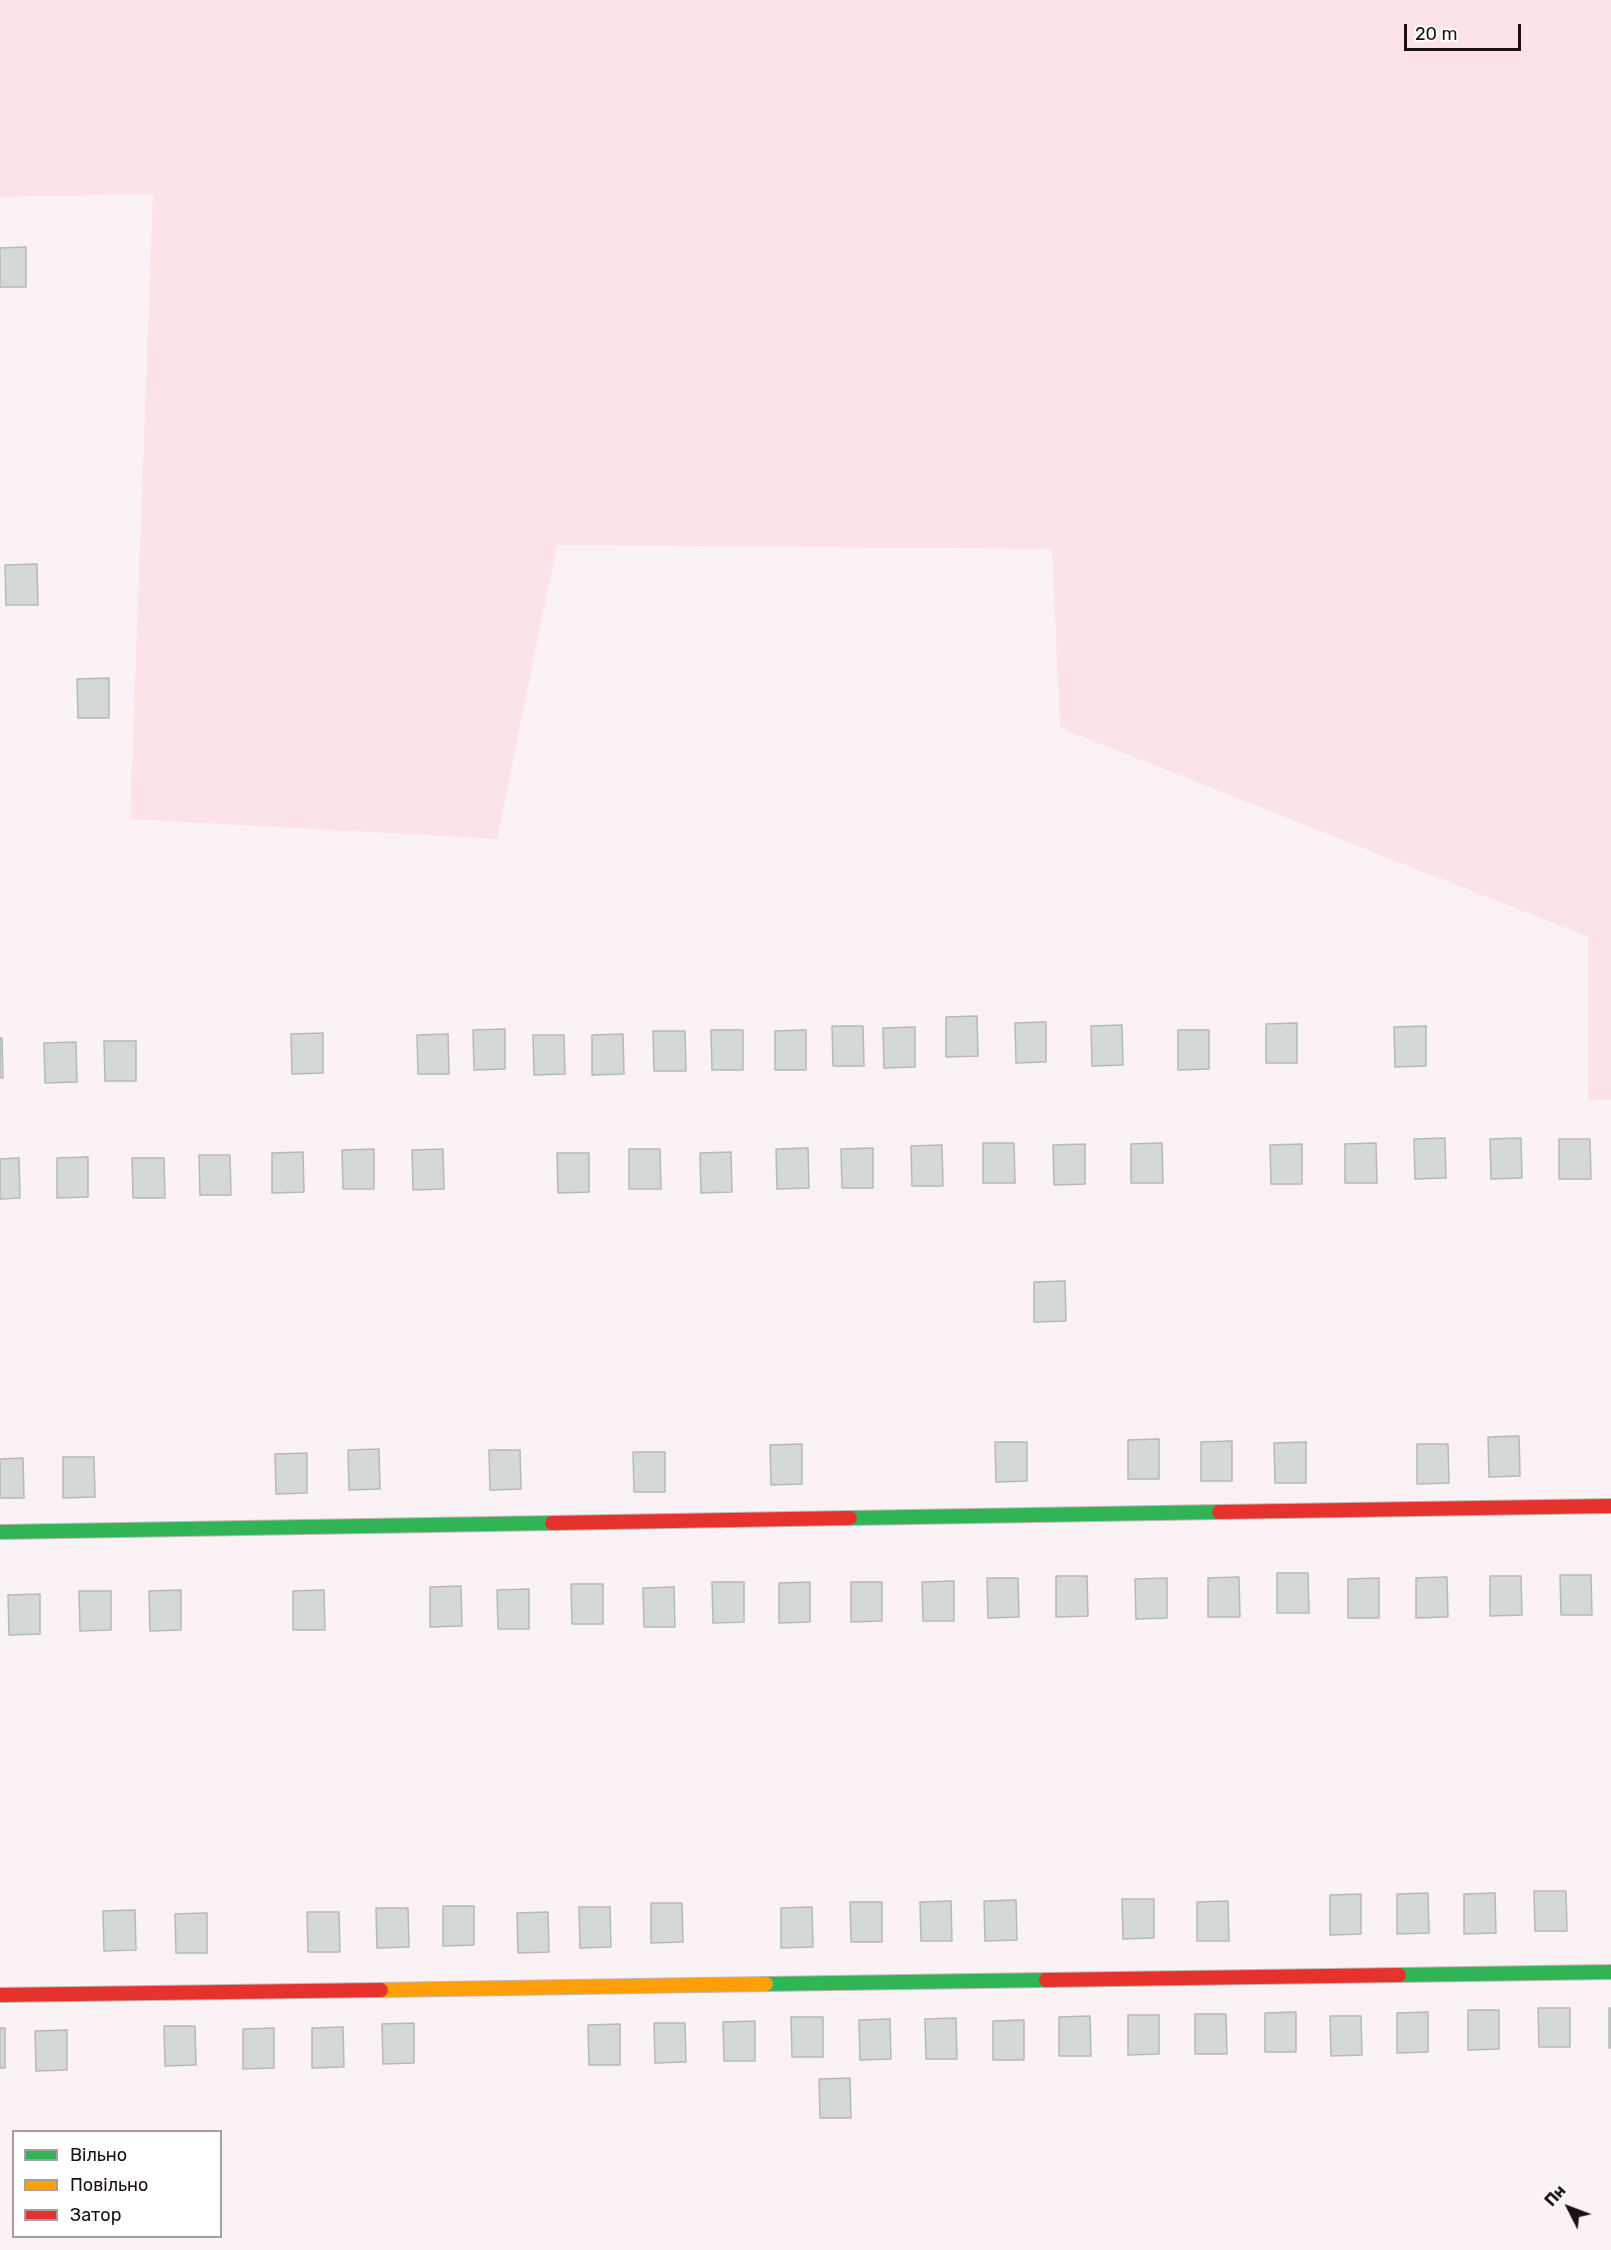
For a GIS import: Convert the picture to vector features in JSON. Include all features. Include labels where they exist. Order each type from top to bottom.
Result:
[{"type":"street","points":[[0,1532],[1611,1506]]},
{"type":"street","points":[[0,1995],[1611,1972]]},
{"type":"shaded area","points":[[0,0],[1611,0],[1611,1100],[1588,1100],[1588,937],[1060,728],[1052,549],[557,545],[497,839],[130,819],[153,194],[0,197]]},
{"type":"building","points":[[26,247],[26,287],[0,287],[0,248]]},
{"type":"building","points":[[37,564],[38,605],[6,605],[5,565]]},
{"type":"building","points":[[109,678],[109,718],[78,718],[77,679]]},
{"type":"building","points":[[977,1016],[978,1056],[946,1057],[946,1017]]},
{"type":"building","points":[[1046,1022],[1046,1062],[1016,1063],[1015,1023]]},
{"type":"building","points":[[1297,1023],[1297,1063],[1266,1063],[1266,1024]]},
{"type":"building","points":[[1122,1025],[1123,1065],[1092,1066],[1091,1026]]},
{"type":"building","points":[[832,1026],[863,1026],[864,1066],[833,1066]]},
{"type":"building","points":[[1426,1026],[1426,1066],[1395,1067],[1394,1027]]},
{"type":"building","points":[[915,1027],[915,1067],[884,1068],[883,1028]]},
{"type":"building","points":[[505,1029],[505,1069],[474,1070],[473,1030]]},
{"type":"building","points":[[711,1030],[743,1030],[743,1070],[712,1070]]},
{"type":"building","points":[[806,1030],[806,1070],[775,1070],[775,1031]]},
{"type":"building","points":[[1178,1030],[1209,1030],[1209,1069],[1178,1070]]},
{"type":"building","points":[[653,1031],[685,1031],[686,1071],[654,1071]]},
{"type":"building","points":[[323,1033],[323,1073],[292,1074],[291,1034]]},
{"type":"building","points":[[448,1034],[449,1074],[418,1074],[417,1035]]},
{"type":"building","points":[[623,1034],[624,1074],[592,1075],[592,1035]]},
{"type":"building","points":[[533,1035],[564,1035],[565,1074],[534,1075]]},
{"type":"building","points":[[0,1038],[2,1038],[3,1078],[0,1078]]},
{"type":"building","points":[[104,1041],[136,1041],[136,1081],[105,1081]]},
{"type":"building","points":[[76,1042],[77,1082],[45,1083],[44,1043]]},
{"type":"building","points":[[1445,1138],[1446,1178],[1415,1179],[1414,1139]]},
{"type":"building","points":[[1521,1138],[1522,1178],[1491,1179],[1490,1139]]},
{"type":"building","points":[[1559,1139],[1590,1139],[1591,1179],[1559,1179]]},
{"type":"building","points":[[983,1143],[1014,1143],[1015,1183],[983,1183]]},
{"type":"building","points":[[1162,1143],[1163,1183],[1131,1183],[1131,1144]]},
{"type":"building","points":[[1376,1143],[1377,1183],[1345,1183],[1345,1144]]},
{"type":"building","points":[[1085,1144],[1085,1184],[1054,1185],[1053,1145]]},
{"type":"building","points":[[1302,1144],[1302,1184],[1271,1184],[1270,1145]]},
{"type":"building","points":[[942,1145],[943,1186],[912,1186],[911,1146]]},
{"type":"building","points":[[808,1148],[809,1188],[777,1189],[776,1149]]},
{"type":"building","points":[[873,1148],[873,1188],[842,1188],[841,1149]]},
{"type":"building","points":[[374,1149],[374,1189],[343,1189],[342,1150]]},
{"type":"building","points":[[443,1149],[444,1189],[413,1190],[412,1150]]},
{"type":"building","points":[[629,1149],[660,1149],[661,1189],[629,1189]]},
{"type":"building","points":[[303,1152],[304,1192],[272,1193],[272,1153]]},
{"type":"building","points":[[731,1152],[732,1192],[701,1193],[700,1153]]},
{"type":"building","points":[[557,1153],[589,1153],[589,1192],[558,1193]]},
{"type":"building","points":[[199,1155],[230,1155],[231,1195],[200,1195]]},
{"type":"building","points":[[88,1157],[88,1197],[57,1198],[57,1158]]},
{"type":"building","points":[[19,1158],[20,1198],[0,1199],[0,1159]]},
{"type":"building","points":[[132,1158],[164,1158],[165,1198],[133,1198]]},
{"type":"building","points":[[1065,1281],[1066,1321],[1034,1322],[1034,1282]]},
{"type":"building","points":[[1519,1436],[1520,1476],[1489,1477],[1488,1437]]},
{"type":"building","points":[[1159,1439],[1159,1479],[1128,1479],[1128,1440]]},
{"type":"building","points":[[1232,1441],[1232,1481],[1201,1481],[1201,1442]]},
{"type":"building","points":[[995,1442],[1027,1442],[1027,1481],[996,1482]]},
{"type":"building","points":[[1306,1442],[1306,1483],[1275,1483],[1274,1443]]},
{"type":"building","points":[[802,1444],[802,1484],[771,1485],[770,1445]]},
{"type":"building","points":[[1417,1444],[1448,1444],[1449,1483],[1417,1484]]},
{"type":"building","points":[[379,1449],[380,1489],[349,1490],[348,1450]]},
{"type":"building","points":[[489,1450],[520,1450],[521,1489],[490,1490]]},
{"type":"building","points":[[633,1452],[665,1452],[665,1492],[634,1492]]},
{"type":"building","points":[[307,1453],[307,1493],[276,1494],[275,1454]]},
{"type":"building","points":[[63,1457],[94,1457],[95,1497],[63,1498]]},
{"type":"building","points":[[23,1458],[24,1498],[0,1498],[0,1459]]},
{"type":"building","points":[[1277,1573],[1308,1573],[1309,1613],[1277,1613]]},
{"type":"building","points":[[1560,1575],[1591,1575],[1592,1615],[1561,1615]]},
{"type":"building","points":[[1056,1576],[1087,1576],[1088,1616],[1056,1617]]},
{"type":"building","points":[[1490,1576],[1521,1576],[1522,1615],[1490,1616]]},
{"type":"building","points":[[1239,1577],[1240,1617],[1208,1617],[1208,1578]]},
{"type":"building","points":[[1447,1577],[1448,1617],[1416,1618],[1416,1578]]},
{"type":"building","points":[[987,1578],[1018,1578],[1019,1617],[988,1618]]},
{"type":"building","points":[[1167,1578],[1167,1618],[1136,1619],[1135,1579]]},
{"type":"building","points":[[1379,1578],[1379,1618],[1348,1618],[1348,1579]]},
{"type":"building","points":[[954,1581],[954,1621],[923,1621],[922,1582]]},
{"type":"building","points":[[712,1582],[744,1582],[744,1622],[713,1623]]},
{"type":"building","points":[[810,1582],[810,1622],[779,1623],[779,1583]]},
{"type":"building","points":[[851,1582],[882,1582],[882,1621],[851,1622]]},
{"type":"building","points":[[571,1584],[603,1584],[603,1624],[572,1624]]},
{"type":"building","points":[[461,1586],[462,1626],[430,1627],[430,1587]]},
{"type":"building","points":[[674,1587],[675,1627],[644,1627],[643,1588]]},
{"type":"building","points":[[529,1589],[529,1629],[498,1629],[497,1590]]},
{"type":"building","points":[[181,1590],[181,1630],[150,1631],[149,1591]]},
{"type":"building","points":[[324,1590],[325,1630],[293,1630],[293,1591]]},
{"type":"building","points":[[79,1591],[111,1591],[111,1630],[80,1631]]},
{"type":"building","points":[[40,1594],[40,1634],[9,1635],[8,1595]]},
{"type":"building","points":[[1534,1891],[1566,1891],[1567,1931],[1535,1931]]},
{"type":"building","points":[[1428,1893],[1429,1933],[1397,1934],[1397,1894]]},
{"type":"building","points":[[1495,1893],[1496,1933],[1464,1934],[1464,1894]]},
{"type":"building","points":[[1361,1894],[1361,1934],[1330,1935],[1330,1895]]},
{"type":"building","points":[[1122,1899],[1154,1899],[1154,1938],[1123,1939]]},
{"type":"building","points":[[1016,1900],[1017,1940],[985,1941],[984,1901]]},
{"type":"building","points":[[951,1901],[952,1941],[921,1941],[920,1902]]},
{"type":"building","points":[[1228,1901],[1229,1941],[1197,1941],[1197,1902]]},
{"type":"building","points":[[850,1902],[882,1902],[882,1942],[851,1942]]},
{"type":"building","points":[[651,1903],[682,1903],[683,1942],[651,1943]]},
{"type":"building","points":[[443,1906],[474,1906],[474,1945],[443,1946]]},
{"type":"building","points":[[579,1907],[610,1907],[611,1947],[580,1948]]},
{"type":"building","points":[[812,1907],[813,1947],[781,1948],[781,1908]]},
{"type":"building","points":[[376,1908],[408,1908],[409,1947],[377,1948]]},
{"type":"building","points":[[135,1910],[136,1950],[104,1951],[103,1911]]},
{"type":"building","points":[[307,1912],[339,1912],[340,1952],[308,1952]]},
{"type":"building","points":[[548,1912],[549,1952],[518,1953],[517,1913]]},
{"type":"building","points":[[207,1913],[207,1953],[176,1953],[175,1914]]},
{"type":"building","points":[[1538,2008],[1570,2008],[1570,2047],[1539,2047]]},
{"type":"building","points":[[1609,2008],[1611,2008],[1611,2048],[1609,2048]]},
{"type":"building","points":[[1468,2010],[1499,2010],[1499,2049],[1468,2050]]},
{"type":"building","points":[[1296,2012],[1296,2052],[1265,2052],[1265,2013]]},
{"type":"building","points":[[1428,2012],[1428,2052],[1397,2053],[1397,2013]]},
{"type":"building","points":[[1195,2014],[1226,2014],[1227,2054],[1195,2054]]},
{"type":"building","points":[[1128,2015],[1159,2015],[1159,2054],[1128,2055]]},
{"type":"building","points":[[1090,2016],[1091,2056],[1059,2056],[1059,2017]]},
{"type":"building","points":[[1330,2016],[1361,2016],[1362,2055],[1331,2056]]},
{"type":"building","points":[[791,2017],[823,2017],[823,2057],[792,2057]]},
{"type":"building","points":[[956,2018],[957,2059],[926,2059],[925,2019]]},
{"type":"building","points":[[890,2019],[891,2059],[860,2060],[859,2020]]},
{"type":"building","points":[[1024,2020],[1024,2060],[993,2060],[993,2021]]},
{"type":"building","points":[[755,2021],[755,2061],[724,2061],[723,2022]]},
{"type":"building","points":[[414,2023],[414,2063],[383,2064],[382,2024]]},
{"type":"building","points":[[654,2023],[685,2023],[686,2062],[655,2063]]},
{"type":"building","points":[[620,2024],[620,2065],[589,2065],[588,2025]]},
{"type":"building","points":[[164,2026],[195,2026],[196,2065],[165,2066]]},
{"type":"building","points":[[343,2027],[344,2067],[312,2068],[312,2028]]},
{"type":"building","points":[[0,2028],[5,2028],[5,2068],[0,2068]]},
{"type":"building","points":[[274,2028],[274,2068],[243,2069],[243,2029]]},
{"type":"building","points":[[67,2030],[67,2070],[36,2071],[35,2031]]},
{"type":"building","points":[[850,2078],[851,2118],[820,2118],[819,2079]]},
{"type":"traffic: fast","points":[[850,1518],[1219,1512]]},
{"type":"traffic: fast","points":[[0,1532],[552,1523]]},
{"type":"traffic: fast","points":[[1399,1975],[1611,1972]]},
{"type":"traffic: fast","points":[[766,1984],[1046,1980]]},
{"type":"traffic: slow","points":[[381,1990],[766,1984]]},
{"type":"traffic: jam","points":[[1219,1512],[1611,1506]]},
{"type":"traffic: jam","points":[[552,1523],[850,1518]]},
{"type":"traffic: jam","points":[[1046,1980],[1399,1975]]},
{"type":"traffic: jam","points":[[0,1995],[381,1990]]}]
